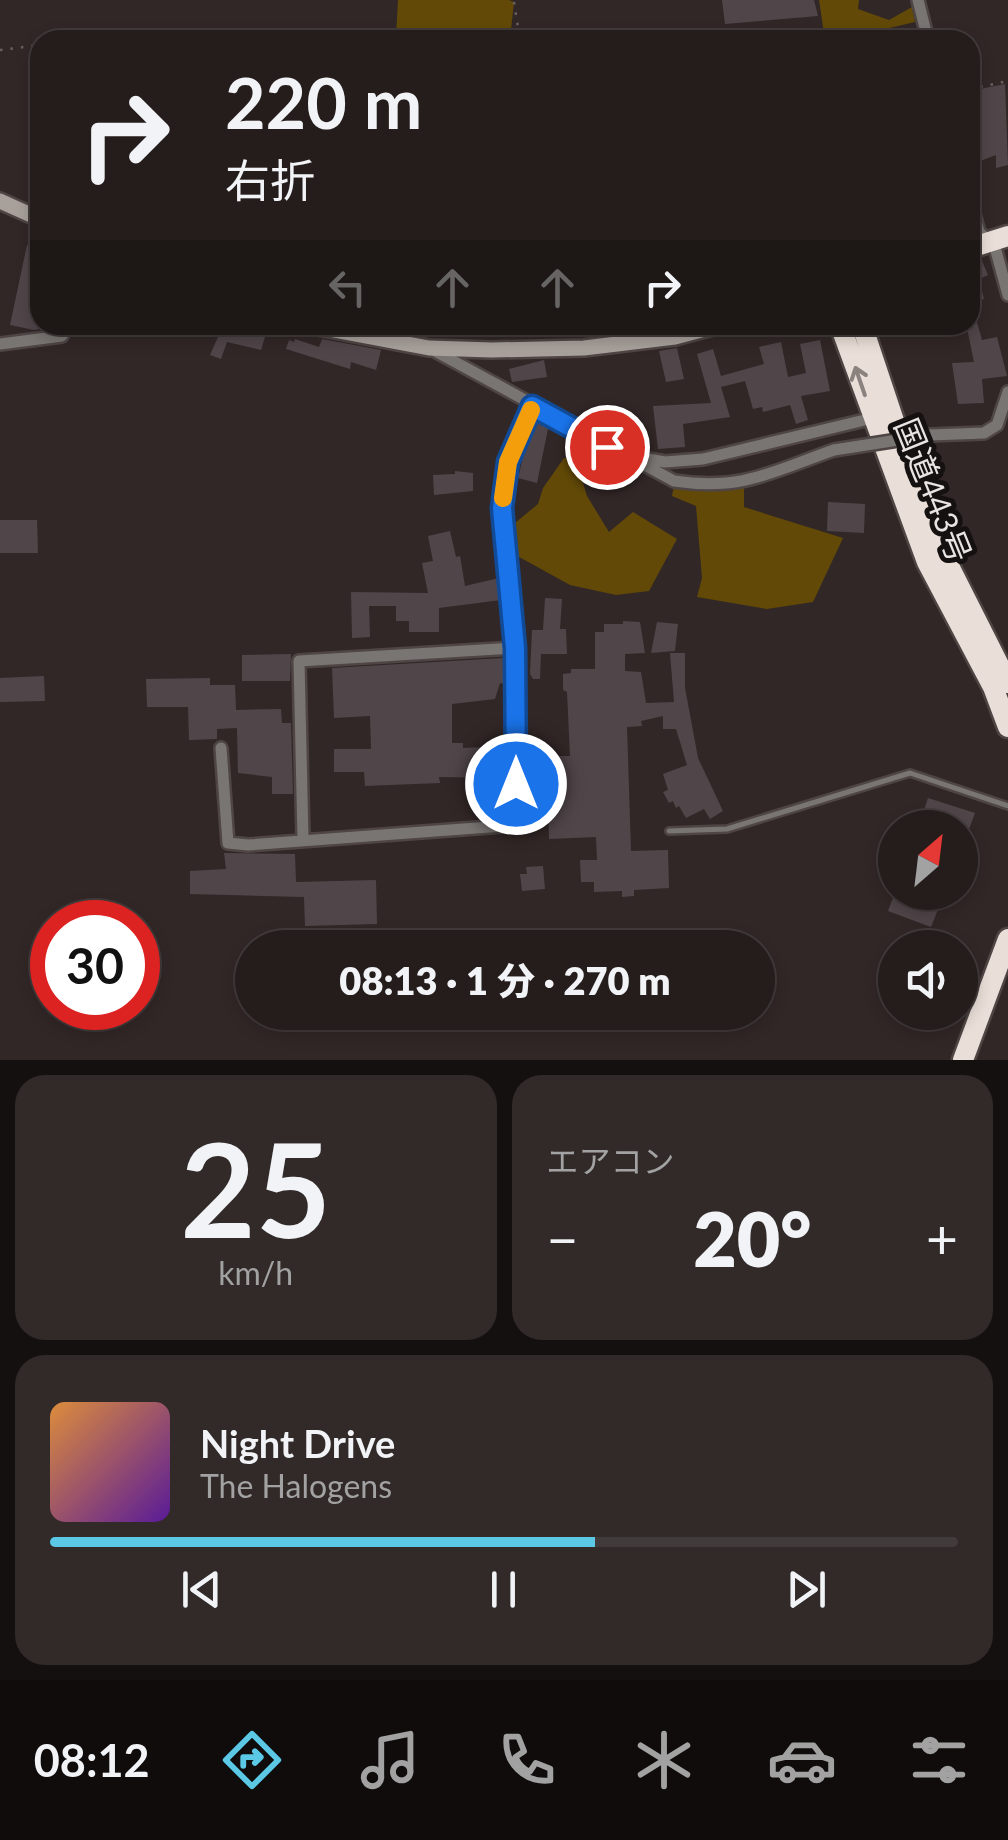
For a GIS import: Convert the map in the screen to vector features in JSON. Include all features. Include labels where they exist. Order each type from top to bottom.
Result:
[{"type":"highway","name":"国道443号","points":[[844,335],[927,562],[994,687],[1008,727]]},
{"type":"highway","name":"国道443号","points":[[865,335],[930,523],[1008,683]]},
{"type":"highway","points":[[963,1060],[1008,939]]},
{"type":"highway","points":[[977,1060],[1008,981]]},
{"type":"main road","points":[[0,201],[30,214]]},
{"type":"main road","points":[[360,335],[429,348],[584,348],[682,335]]},
{"type":"street","points":[[918,0],[926,30]]},
{"type":"street","points":[[990,241],[1008,295]]},
{"type":"street","points":[[0,344],[62,335]]},
{"type":"street","points":[[429,348],[674,481],[708,486],[747,482],[834,450],[930,435],[984,432],[997,425],[1005,413],[1008,392]]},
{"type":"street","points":[[220,748],[228,842],[248,845],[516,825],[515,648],[502,508],[508,462],[532,406]]},
{"type":"street","points":[[622,454],[665,462],[704,459],[873,418]]},
{"type":"street","points":[[303,840],[299,661],[515,648]]},
{"type":"lane","points":[[668,832],[728,830],[910,773],[1008,806]]},
{"type":"path","points":[[514,2],[518,30]]},
{"type":"path","points":[[0,50],[30,46]]},
{"type":"path","points":[[980,86],[1008,80]]},
{"type":"shaded area","points":[[398,0],[514,2],[511,30],[396,30]]},
{"type":"shaded area","points":[[819,0],[859,0],[858,9],[889,20],[912,7],[915,22],[881,30],[824,30]]},
{"type":"shaded area","points":[[564,458],[575,458],[587,496],[609,532],[633,512],[677,539],[649,591],[616,595],[570,585],[510,552],[504,532],[538,504],[543,488]]},
{"type":"shaded area","points":[[744,483],[744,507],[843,538],[813,602],[767,609],[697,597],[702,578],[696,506],[672,496],[674,485]]},
{"type":"building","points":[[722,0],[814,0],[818,16],[725,24]]},
{"type":"building","points":[[1005,84],[1008,165],[996,168],[996,155],[980,161],[980,89]]},
{"type":"building","points":[[27,245],[30,329],[10,325]]},
{"type":"building","points":[[980,261],[982,261],[988,275],[980,279]]},
{"type":"building","points":[[980,333],[982,340],[997,337],[1007,376],[982,379],[984,403],[958,404],[952,363],[974,362],[968,335]]},
{"type":"building","points":[[219,335],[265,337],[261,350],[227,342],[221,359],[210,355]]},
{"type":"building","points":[[322,339],[381,350],[376,370],[351,362],[350,369],[286,349],[289,340],[319,347]]},
{"type":"building","points":[[820,340],[830,391],[801,396],[808,420],[796,424],[790,405],[763,412],[762,407],[753,409],[745,381],[721,387],[730,417],[683,424],[685,447],[658,449],[653,406],[711,403],[697,354],[713,349],[721,376],[764,364],[759,347],[781,342],[788,377],[806,373],[800,344]]},
{"type":"building","points":[[677,348],[684,379],[666,382],[659,351]]},
{"type":"building","points":[[544,360],[547,377],[512,382],[509,369]]},
{"type":"building","points":[[537,418],[549,424],[537,483],[518,478]]},
{"type":"building","points":[[473,473],[473,491],[434,495],[433,475]]},
{"type":"building","points":[[828,502],[865,504],[864,533],[827,531]]},
{"type":"building","points":[[0,520],[37,520],[38,553],[0,553]]},
{"type":"building","points":[[450,531],[456,557],[460,556],[465,586],[499,578],[501,600],[439,608],[439,632],[409,632],[409,621],[396,621],[396,606],[369,606],[370,637],[352,638],[351,592],[428,593],[422,563],[433,561],[428,536]]},
{"type":"building","points":[[545,598],[562,599],[560,629],[566,629],[567,654],[541,654],[540,679],[533,679],[532,630],[543,630]]},
{"type":"building","points":[[640,622],[645,653],[625,654],[625,671],[641,672],[646,703],[674,702],[670,653],[685,653],[685,688],[698,758],[723,811],[710,819],[704,809],[686,818],[679,806],[676,808],[673,801],[669,803],[663,792],[668,790],[663,774],[687,765],[676,729],[663,729],[663,716],[641,721],[642,726],[627,727],[631,851],[668,850],[669,888],[634,890],[634,896],[622,897],[622,891],[594,892],[594,882],[581,882],[580,860],[597,860],[596,837],[549,839],[547,756],[570,756],[563,674],[571,673],[571,669],[595,669],[595,632],[604,632],[604,624]]},
{"type":"building","points":[[657,622],[678,624],[675,651],[651,653]]},
{"type":"building","points":[[291,654],[290,681],[242,681],[242,655]]},
{"type":"building","points":[[503,658],[504,684],[500,683],[495,699],[452,704],[452,743],[463,743],[463,748],[506,746],[506,778],[439,777],[440,783],[365,786],[364,772],[334,772],[334,749],[371,749],[370,716],[334,718],[332,668]]},
{"type":"building","points":[[44,676],[45,701],[0,702],[0,678]]},
{"type":"building","points":[[210,678],[210,685],[235,685],[236,710],[281,709],[282,723],[291,723],[293,794],[272,794],[272,777],[238,773],[237,728],[217,729],[217,739],[189,740],[188,707],[147,707],[146,679]]},
{"type":"building","points":[[928,798],[966,810],[924,810]]},
{"type":"building","points":[[224,853],[295,854],[296,882],[376,880],[377,924],[305,926],[304,897],[190,894],[190,871],[226,869]]},
{"type":"building","points":[[543,866],[545,889],[522,891],[520,874],[527,874],[526,867]]},
{"type":"building","points":[[888,910],[938,910],[931,927]]},
{"type":"slow traffic","points":[[503,498],[508,462],[531,410]]},
{"type":"route","points":[[516,784],[515,648],[502,508],[508,462],[532,406],[607,447]]}]
